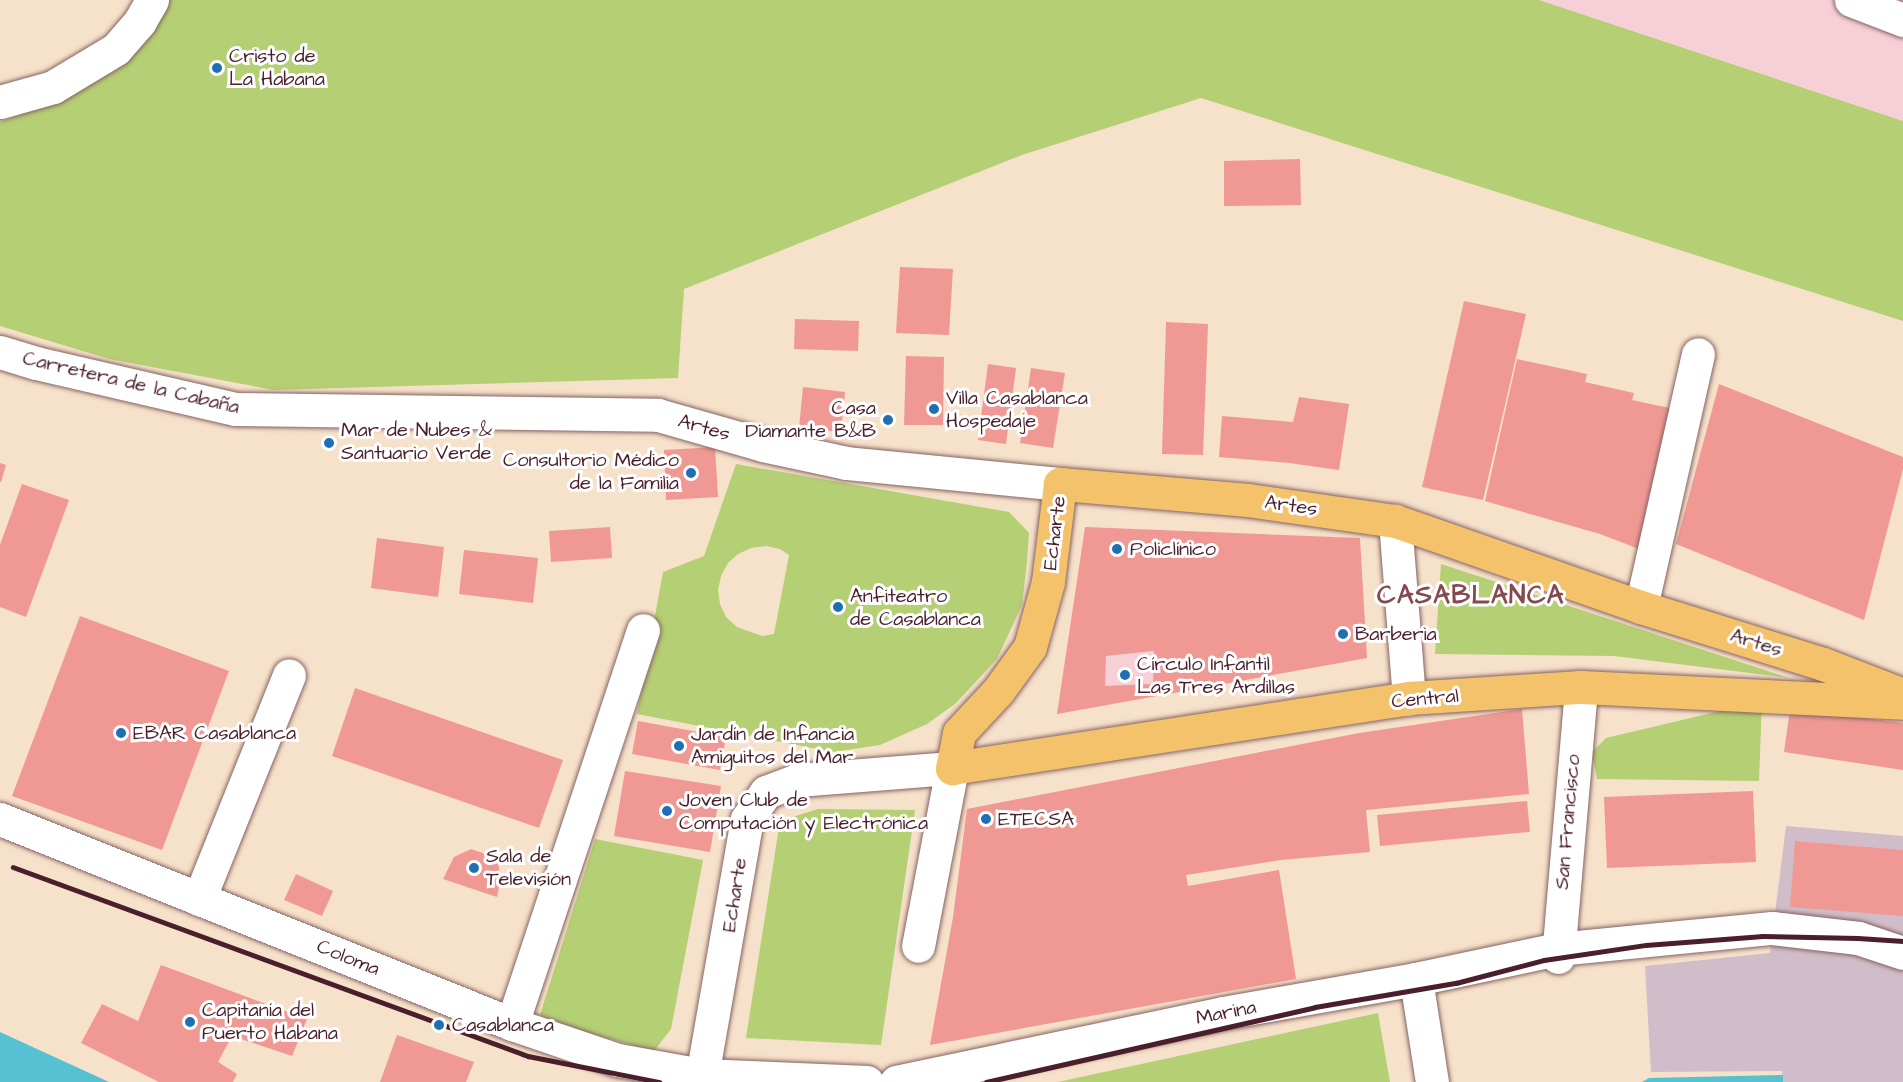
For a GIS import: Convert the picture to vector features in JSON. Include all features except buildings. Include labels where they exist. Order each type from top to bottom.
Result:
[{"type":"main road","name":"Artes","points":[[1060,484],[1248,500],[1395,520],[1641,607],[1823,664],[1903,695]]},
{"type":"main road","name":"Echarte","points":[[959,733],[998,691],[1030,647],[1048,582],[1060,484]]},
{"type":"main road","name":"Central","points":[[952,768],[1409,698],[1581,687],[1903,703]]},
{"type":"main road","points":[[952,768],[959,733]]},
{"type":"street","points":[[0,102],[52,87],[116,49],[140,21],[152,0]]},
{"type":"street","points":[[1851,0],[1903,20]]},
{"type":"street","name":"Carretera de la Cabaña","points":[[0,352],[36,363],[237,409],[658,415]]},
{"type":"street","points":[[1641,607],[1698,354]]},
{"type":"street","name":"Artes","points":[[658,415],[763,445],[846,463],[1060,484]]},
{"type":"street","points":[[1395,520],[1409,698]]},
{"type":"street","points":[[512,1024],[643,630]]},
{"type":"street","points":[[199,898],[289,675]]},
{"type":"street","name":"San Francisco","points":[[1557,953],[1581,687]]},
{"type":"street","points":[[883,773],[959,733]]},
{"type":"street","points":[[918,946],[952,768]]},
{"type":"street","name":"Echarte","points":[[701,1079],[747,819],[766,792],[798,780],[952,768]]},
{"type":"street","name":"Coloma","points":[[0,819],[512,1024],[618,1060],[701,1079]]},
{"type":"street","name":"Marina","points":[[896,1082],[1223,1012],[1557,953],[1772,928],[1858,938],[1903,953]]},
{"type":"street","points":[[1416,979],[1432,1082]]},
{"type":"street","points":[[701,1079],[867,1082]]},
{"type":"shaded area","points":[[1539,0],[1903,0],[1903,121]]},
{"type":"shaded area","name":"Círculo Infantil Las Tres Ardillas","points":[[1187,648],[1189,690],[1057,714],[1065,660]]},
{"type":"shaded area","points":[[1786,826],[1903,836],[1903,1082],[1783,1082],[1782,1071],[1651,1072],[1645,966],[1770,953]]},
{"type":"green space","points":[[164,0],[1539,0],[1903,121],[1903,321],[1201,98],[1022,155],[684,289],[678,378],[274,390],[109,359],[0,326],[0,122],[71,96],[133,49]]},
{"type":"green space","points":[[736,464],[1009,512],[1029,533],[1022,605],[997,659],[955,704],[927,724],[880,745],[833,752],[637,714],[663,572],[704,556]],"holes":[[[766,546],[780,549],[789,555],[774,634],[762,636],[737,627],[726,617],[720,604],[718,590],[721,576],[728,563],[738,554],[751,548]]]},
{"type":"green space","points":[[1441,564],[1789,678],[1614,656],[1435,654]]},
{"type":"green space","points":[[1762,701],[1759,781],[1597,779],[1592,752],[1606,738]]},
{"type":"green space","points":[[818,809],[915,810],[881,1045],[746,1038],[780,821]]},
{"type":"green space","points":[[595,839],[703,860],[671,1029],[654,1051],[567,1027],[540,1015]]},
{"type":"green space","points":[[1378,1013],[1390,1082],[1058,1082]]},
{"type":"water","points":[[0,1032],[109,1082],[0,1082]]},
{"type":"water","points":[[1783,1075],[1783,1082],[1642,1082],[1649,1078]]},
{"type":"railway","points":[[13,867],[528,1056],[659,1082]]},
{"type":"railway","points":[[986,1082],[1315,1007],[1456,983],[1544,960],[1646,945],[1763,936],[1903,941]]},
{"type":"place","name":"Cristo de La Habana","points":[[217,68]]},
{"type":"place","name":"Villa Casablanca Hospedaje","points":[[934,409]]},
{"type":"place","name":"Casa Diamante B&B","points":[[888,420]]},
{"type":"place","name":"Mar de Nubes & Santuario Verde","points":[[329,443]]},
{"type":"place","name":"Consultorio Médico de la Familia","points":[[691,473]]},
{"type":"place","name":"Policlínico","points":[[1117,549]]},
{"type":"place","name":"Anfiteatro de Casablanca","points":[[838,607]]},
{"type":"place","name":"Barberia","points":[[1343,634]]},
{"type":"place","name":"Círculo Infantil Las Tres Ardillas","points":[[1125,675]]},
{"type":"place","name":"EBAR Casablanca","points":[[121,733]]},
{"type":"place","name":"Jardín de Infancia Amiguitos del Mar","points":[[679,746]]},
{"type":"place","name":"Joven Club de Computación y Electrónica","points":[[667,811]]},
{"type":"place","name":"ETECSA","points":[[986,819]]},
{"type":"place","name":"Sala de Televisión","points":[[474,868]]},
{"type":"place","name":"Capitanía del Puerto Habana","points":[[190,1022]]},
{"type":"place","name":"Casablanca","points":[[439,1025]]},
{"type":"district","name":"CASABLANCA","points":[[1471,596]]}]
